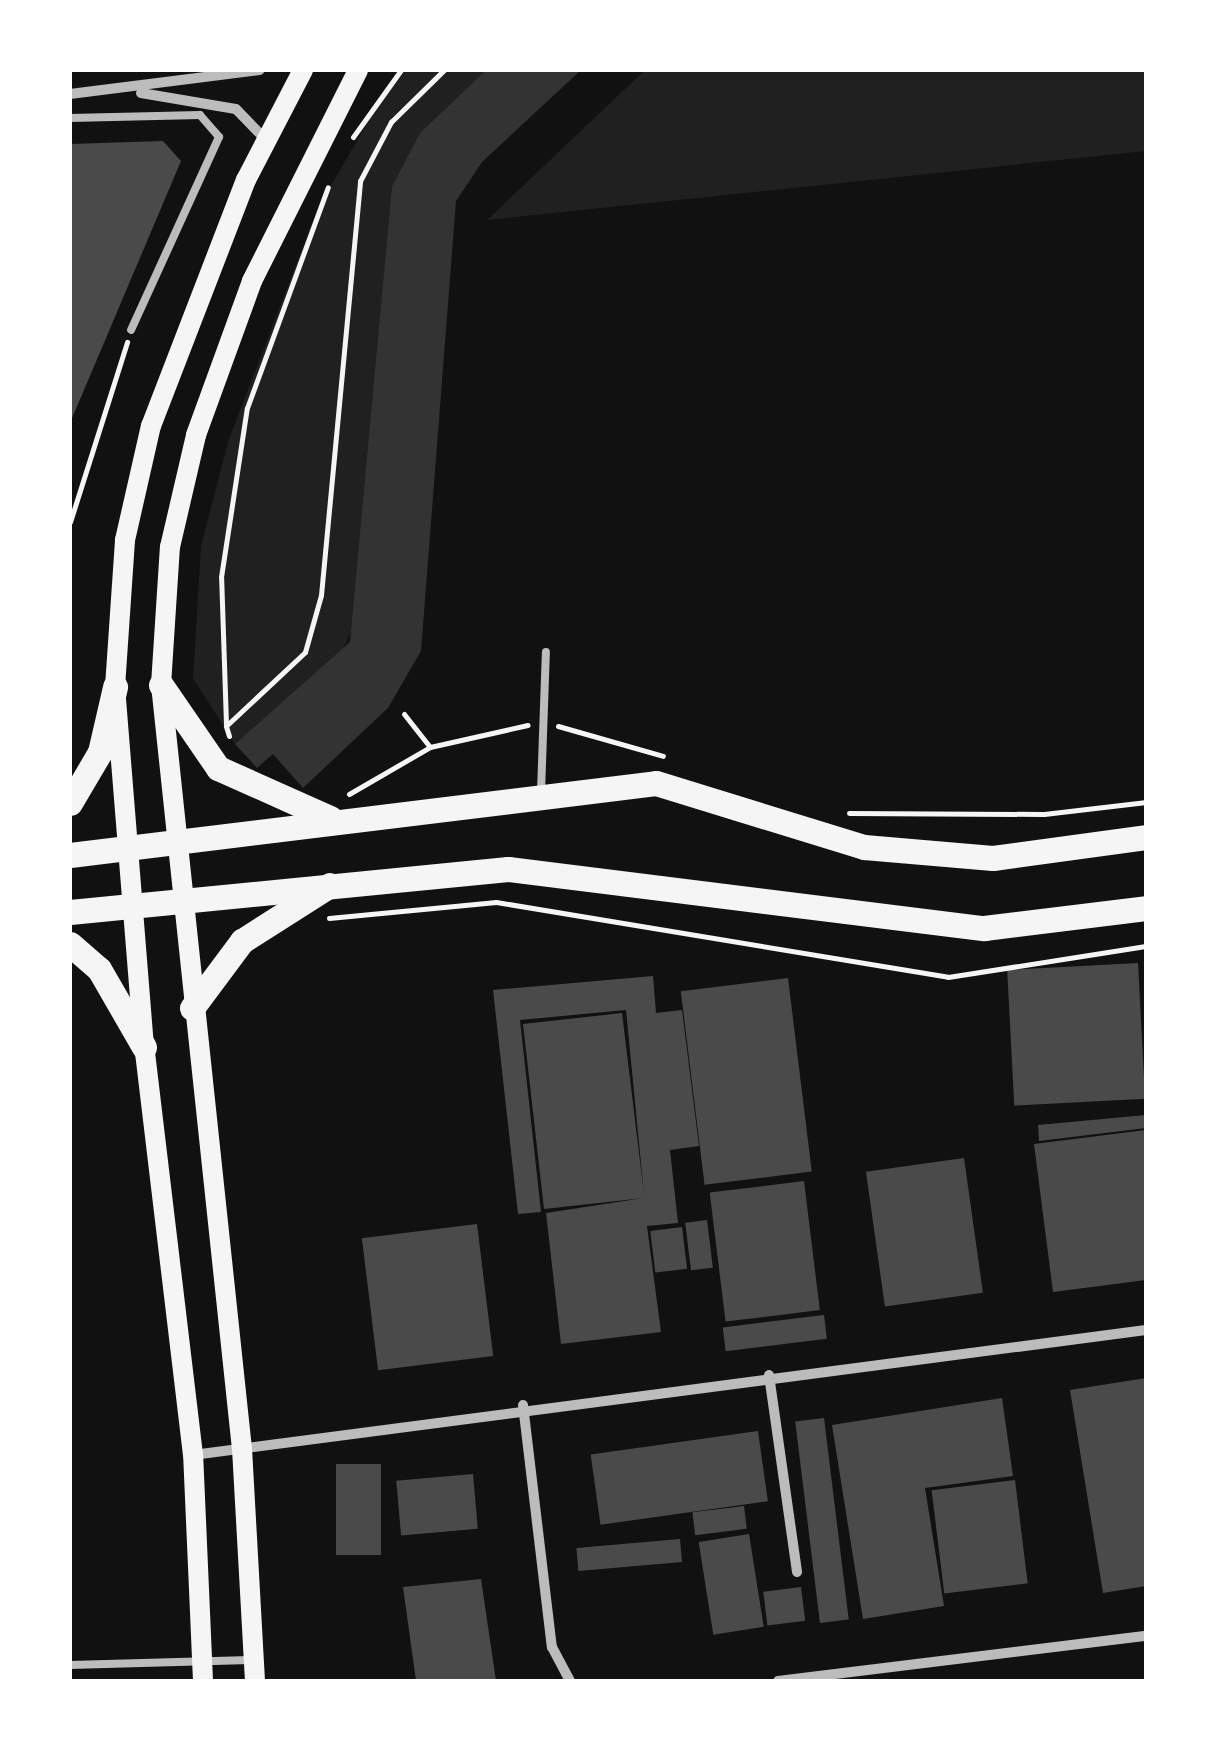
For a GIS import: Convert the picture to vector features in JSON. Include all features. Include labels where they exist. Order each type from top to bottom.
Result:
[{"type":"main road","points":[[203,1671],[193,1456],[144,1047],[115,687],[125,540],[151,426],[264,138],[303,70]]},
{"type":"main road","points":[[254,1670],[242,1449],[192,1008],[161,685],[170,547],[196,435],[294,184],[358,70]]},
{"type":"main road","points":[[161,685],[218,768],[290,807],[343,821]]},
{"type":"main road","points":[[70,803],[100,752],[115,687]]},
{"type":"main road","points":[[70,855],[542,792],[656,783],[864,847],[993,858],[1146,837]]},
{"type":"main road","points":[[70,912],[338,880],[576,872],[984,928],[1146,908]]},
{"type":"main road","points":[[192,1008],[242,941],[338,880]]},
{"type":"main road","points":[[70,944],[99,969],[144,1047]]},
{"type":"street","points":[[70,94],[125,91],[260,70]]},
{"type":"street","points":[[125,91],[236,109],[264,138]]},
{"type":"street","points":[[193,1456],[523,1405],[1146,1330]]},
{"type":"street","points":[[768,1375],[797,1572]]},
{"type":"street","points":[[523,1405],[552,1647],[570,1681]]},
{"type":"street","points":[[778,1681],[1146,1636]]},
{"type":"lane","points":[[70,118],[200,115],[219,137],[131,330]]},
{"type":"lane","points":[[542,792],[546,652]]},
{"type":"lane","points":[[70,1665],[254,1670]]},
{"type":"path","points":[[350,143],[401,70]]},
{"type":"path","points":[[226,726],[305,652],[321,595],[360,181],[392,122],[444,70]]},
{"type":"path","points":[[233,753],[226,726],[221,578],[248,408],[333,175]]},
{"type":"path","points":[[70,522],[131,330]]},
{"type":"path","points":[[404,714],[430,747]]},
{"type":"path","points":[[315,922],[496,902],[948,977],[1146,946]]},
{"type":"shaded area","points":[[398,70],[486,70],[420,133],[392,186],[353,628],[337,660],[235,744],[193,678],[201,546],[228,442],[317,210]]},
{"type":"shaded area","points":[[486,70],[581,70],[482,162],[456,201],[421,651],[388,708],[303,788],[273,754],[257,768],[235,744],[350,642],[392,186],[420,133]]},
{"type":"shaded area","points":[[645,70],[1146,70],[1146,151],[487,220]]},
{"type":"building","points":[[163,141],[181,161],[70,423],[70,144]]},
{"type":"building","points":[[1138,963],[1145,1099],[1014,1106],[1007,970]]},
{"type":"building","points":[[653,976],[656,1013],[682,1010],[699,1146],[670,1150],[678,1223],[647,1226],[661,1332],[561,1344],[546,1213],[644,1198],[544,1209],[523,1024],[622,1013],[644,1194],[626,1010],[520,1020],[541,1212],[518,1214],[493,990]]},
{"type":"building","points":[[788,978],[812,1172],[705,1185],[681,991]]},
{"type":"building","points":[[1146,1115],[1146,1128],[1039,1141],[1038,1125]]},
{"type":"building","points":[[1146,1130],[1146,1280],[1053,1292],[1034,1144]]},
{"type":"building","points":[[964,1158],[983,1293],[885,1306],[866,1172]]},
{"type":"building","points":[[804,1181],[820,1310],[726,1322],[710,1193]]},
{"type":"building","points":[[707,1220],[713,1268],[691,1270],[685,1223]]},
{"type":"building","points":[[477,1224],[493,1356],[378,1370],[362,1238]]},
{"type":"building","points":[[682,1227],[687,1269],[655,1273],[650,1231]]},
{"type":"building","points":[[824,1315],[827,1339],[726,1351],[723,1327]]},
{"type":"building","points":[[1146,1378],[1146,1586],[1103,1593],[1070,1390]]},
{"type":"building","points":[[1002,1398],[1013,1476],[925,1488],[944,1606],[863,1619],[832,1425]]},
{"type":"building","points":[[824,1418],[849,1619],[820,1623],[795,1422]]},
{"type":"building","points":[[758,1431],[768,1501],[601,1525],[591,1455]]},
{"type":"building","points":[[336,1464],[381,1464],[381,1555],[336,1555]]},
{"type":"building","points":[[473,1474],[478,1529],[401,1536],[396,1481]]},
{"type":"building","points":[[1015,1480],[1028,1583],[944,1593],[932,1490]]},
{"type":"building","points":[[744,1506],[747,1529],[695,1535],[692,1512]]},
{"type":"building","points":[[749,1534],[764,1627],[713,1635],[699,1542]]},
{"type":"building","points":[[680,1539],[682,1562],[578,1571],[576,1548]]},
{"type":"building","points":[[481,1579],[496,1681],[416,1681],[403,1587]]},
{"type":"building","points":[[801,1587],[805,1621],[767,1625],[763,1592]]}]
